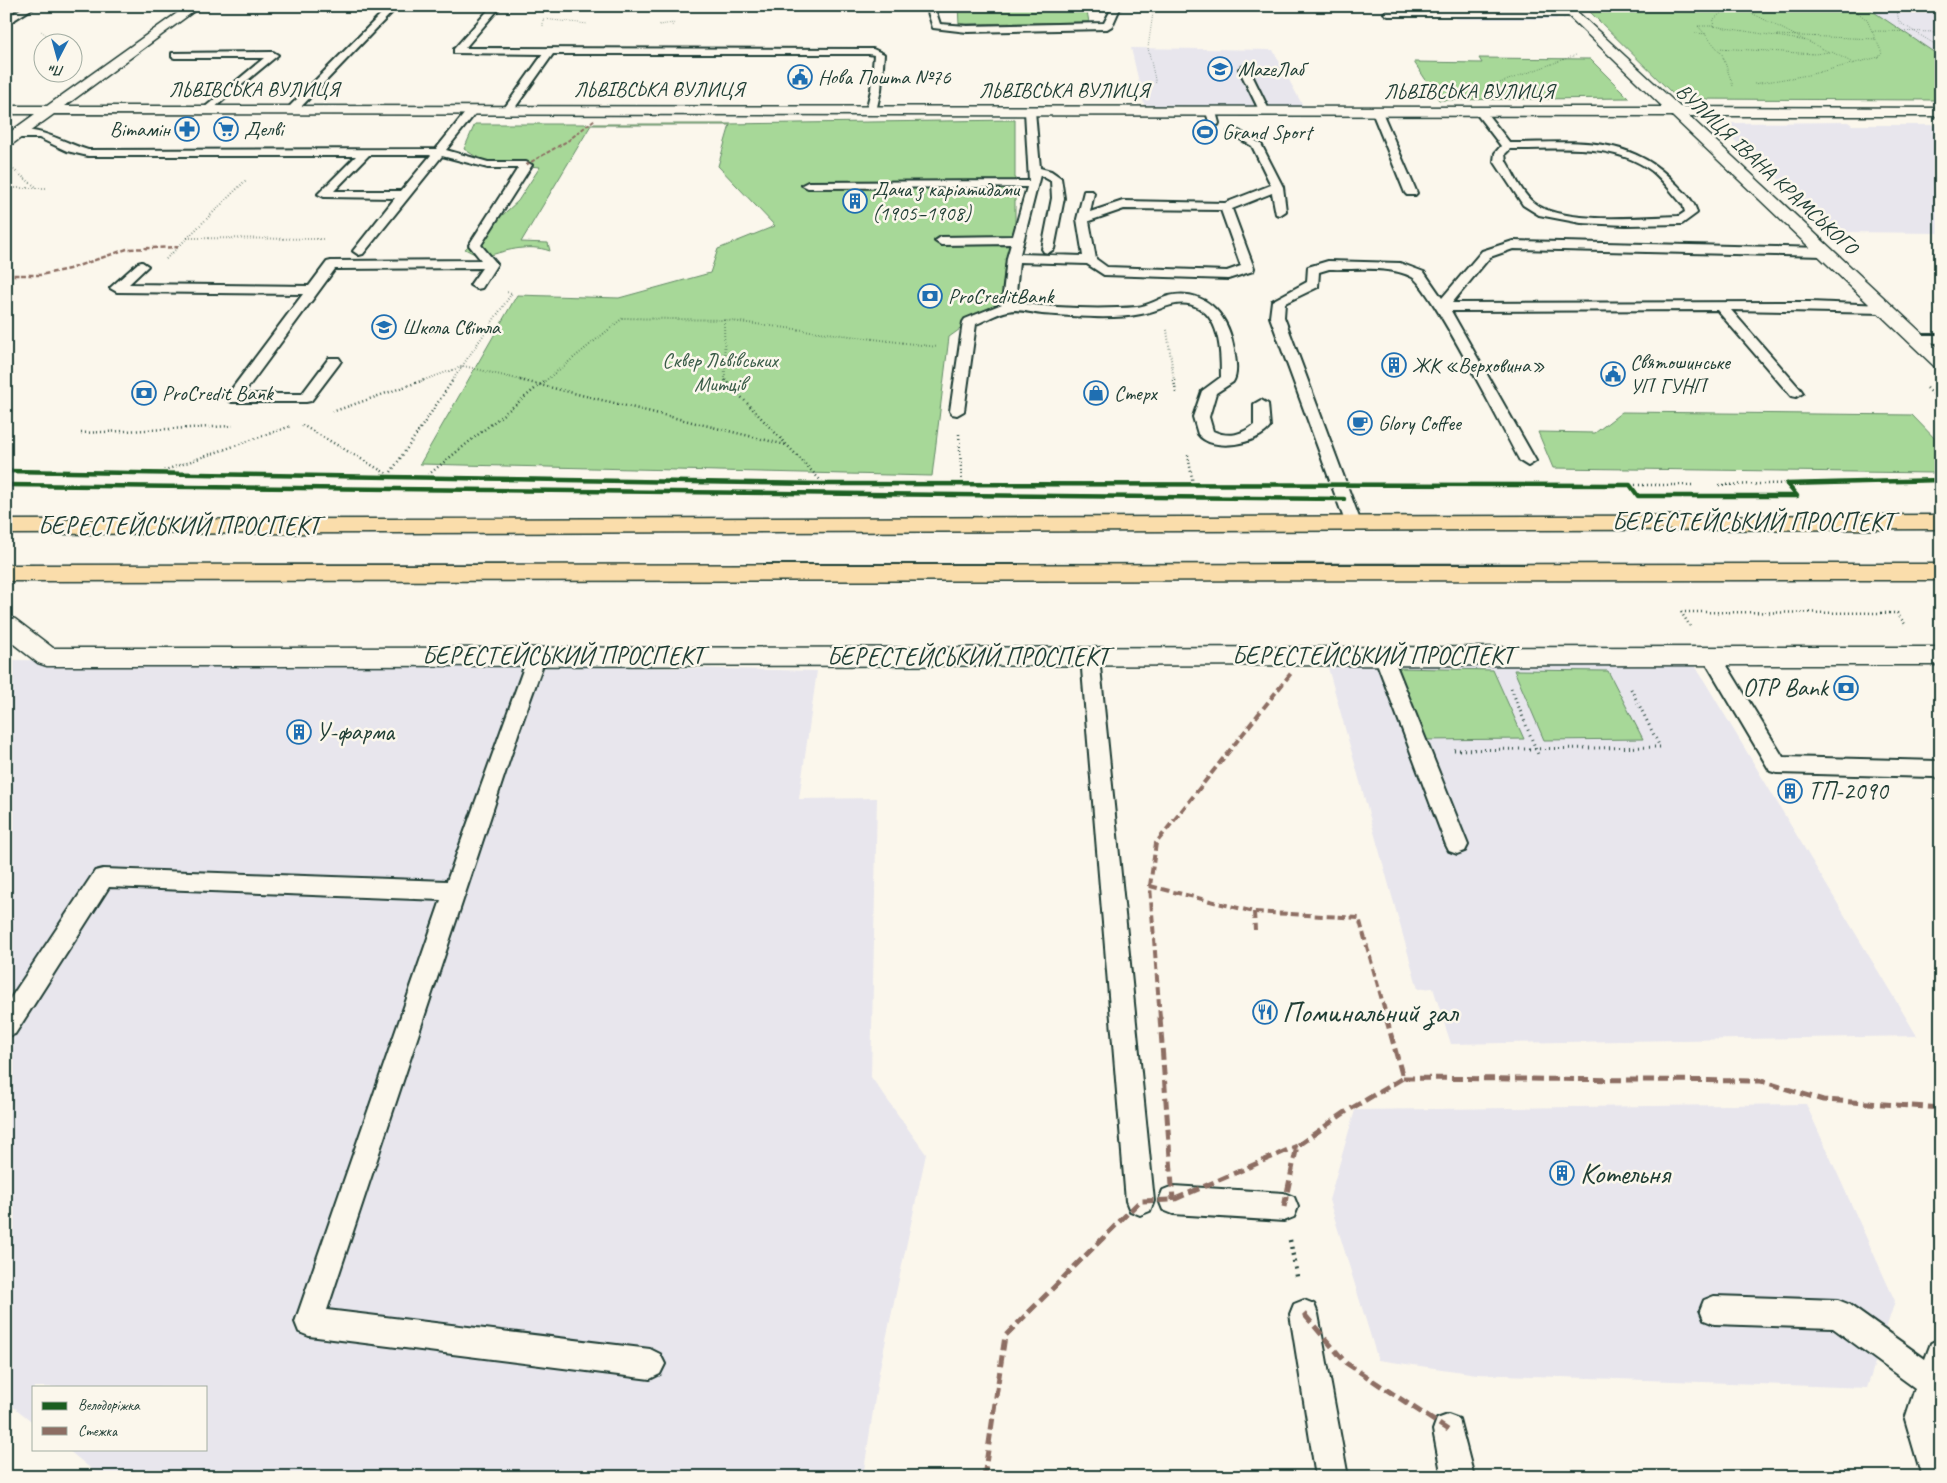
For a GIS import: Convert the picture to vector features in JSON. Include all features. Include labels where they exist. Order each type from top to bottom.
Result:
[{"type":"main road","name":"БЕРЕСТЕЙСЬКИЙ ПРОСПЕКТ","points":[[6,527],[1941,522]]},
{"type":"main road","name":"БЕРЕСТЕЙСЬКИЙ ПРОСПЕКТ","points":[[6,573],[1941,572]]},
{"type":"street","points":[[11,138],[195,6]]},
{"type":"street","name":"ВУЛИЦЯ ІВАНА КРАМСЬКОГО","points":[[1568,10],[1941,362]]},
{"type":"street","name":"ЛЬВІВСЬКА ВУЛИЦЯ","points":[[6,110],[1162,112],[1189,109],[1213,117],[1226,112],[1248,109],[1266,112],[1941,112]]},
{"type":"street","name":"БЕРЕСТЕЙСЬКИЙ ПРОСПЕКТ","points":[[6,625],[47,656],[1090,658],[1383,654],[1941,656]]},
{"type":"lane","points":[[6,22],[32,6]]},
{"type":"lane","points":[[292,110],[394,6]]},
{"type":"lane","points":[[497,6],[457,51],[870,51],[879,54],[876,90],[871,111]]},
{"type":"lane","points":[[930,6],[936,26],[967,29],[1107,26],[1118,6]]},
{"type":"lane","points":[[1430,6],[1433,10],[1443,13]]},
{"type":"lane","points":[[1388,13],[1443,13],[1491,16],[1568,10]]},
{"type":"lane","points":[[508,110],[550,51]]},
{"type":"lane","points":[[175,56],[273,55],[208,110]]},
{"type":"lane","points":[[1244,69],[1266,112]]},
{"type":"lane","points":[[359,251],[473,110]]},
{"type":"lane","points":[[1008,306],[1013,258],[1035,171],[1030,111]]},
{"type":"lane","points":[[1226,112],[1235,137],[1256,144],[1277,187],[1280,211]]},
{"type":"lane","points":[[1377,112],[1411,193]]},
{"type":"lane","points":[[1480,112],[1507,146]]},
{"type":"lane","points":[[11,138],[41,135],[71,149],[88,153],[440,152],[488,165],[526,166],[475,245],[491,264]]},
{"type":"lane","points":[[1507,146],[1600,147],[1624,152],[1656,169],[1689,204],[1691,213],[1682,220],[1575,220],[1551,214],[1530,206],[1500,161],[1500,153],[1507,146]]},
{"type":"lane","points":[[365,153],[324,194],[405,195]]},
{"type":"lane","points":[[1035,171],[1047,173],[1057,180],[1058,198],[1048,249]]},
{"type":"lane","points":[[808,185],[1033,184]]},
{"type":"lane","points":[[1083,219],[1123,205],[1226,207],[1277,187]]},
{"type":"lane","points":[[1088,193],[1083,219],[1090,260]]},
{"type":"lane","points":[[1013,258],[1090,260],[1104,271],[1228,275],[1248,268],[1226,207]]},
{"type":"lane","points":[[942,240],[1018,240]]},
{"type":"lane","points":[[1442,307],[1486,254],[1499,248],[1513,245],[1824,252]]},
{"type":"lane","points":[[477,285],[491,264]]},
{"type":"lane","points":[[334,360],[306,398],[232,398],[331,265],[491,264]]},
{"type":"lane","points":[[1353,523],[1277,318],[1278,301],[1313,284],[1313,270],[1328,265],[1400,267],[1419,275],[1442,307],[1528,461]]},
{"type":"lane","points":[[142,266],[117,288],[313,290]]},
{"type":"lane","points":[[957,411],[970,322],[1008,306],[1140,311],[1166,300],[1179,299],[1195,301],[1209,308],[1221,323],[1229,354],[1228,379],[1209,391],[1201,417],[1206,434],[1220,440],[1237,442],[1251,436],[1262,427],[1261,404]]},
{"type":"lane","points":[[1442,307],[1720,306],[1884,309]]},
{"type":"lane","points":[[1720,306],[1796,393]]},
{"type":"lane","points":[[1918,339],[1941,339]]},
{"type":"lane","points":[[1383,654],[1457,845]]},
{"type":"lane","points":[[537,656],[509,731],[309,1322],[650,1364]]},
{"type":"lane","points":[[1711,656],[1777,765],[1938,769],[1941,772]]},
{"type":"lane","points":[[1090,658],[1140,1200]]},
{"type":"lane","points":[[6,1026],[103,878],[456,891]]},
{"type":"lane","points":[[1173,1200],[1284,1207]]},
{"type":"lane","points":[[1714,1310],[1838,1314],[1932,1382]]},
{"type":"lane","points":[[1304,1314],[1332,1477]]},
{"type":"lane","points":[[1938,1477],[1920,1418],[1941,1353]]},
{"type":"lane","points":[[1448,1430],[1458,1477]]},
{"type":"path","points":[[1154,6],[1148,48],[1162,112]]},
{"type":"path","points":[[1712,26],[1718,14],[1740,7],[1760,6]]},
{"type":"path","points":[[1787,6],[1856,10]]},
{"type":"path","points":[[1750,86],[1754,83],[1808,75],[1879,57],[1882,53],[1877,38],[1867,20],[1850,6]]},
{"type":"path","points":[[1896,6],[1899,22],[1941,48]]},
{"type":"path","points":[[1913,6],[1941,14]]},
{"type":"path","points":[[1740,7],[1851,63]]},
{"type":"path","points":[[1736,90],[1718,48],[1703,34],[1698,26],[1712,26],[1807,41]]},
{"type":"path","points":[[1873,31],[1941,32]]},
{"type":"path","points":[[1695,33],[1707,34]]},
{"type":"path","points":[[1768,35],[1877,38]]},
{"type":"path","points":[[1718,48],[1815,54],[1829,52],[1825,49]]},
{"type":"path","points":[[1497,84],[1579,53]]},
{"type":"path","points":[[142,266],[166,259],[275,153]]},
{"type":"path","points":[[6,163],[36,188]]},
{"type":"path","points":[[6,188],[47,188]]},
{"type":"path","points":[[187,238],[369,239]]},
{"type":"path","points":[[390,475],[512,293],[477,285]]},
{"type":"path","points":[[427,476],[623,318],[724,320],[965,351]]},
{"type":"path","points":[[724,320],[725,382],[824,484]]},
{"type":"path","points":[[464,366],[786,446]]},
{"type":"path","points":[[957,411],[962,483]]},
{"type":"path","points":[[279,424],[299,423],[390,475]]},
{"type":"path","points":[[81,433],[240,426]]},
{"type":"path","points":[[6,471],[390,475],[824,484],[1523,485]]},
{"type":"path","points":[[1718,484],[1941,480]]},
{"type":"path","points":[[1787,484],[1797,496],[1787,496]]},
{"type":"path","points":[[1533,485],[1692,485]]},
{"type":"path","points":[[1630,485],[1638,496]]},
{"type":"path","points":[[1681,612],[1870,613]]},
{"type":"path","points":[[1419,751],[1660,747],[1626,679]]},
{"type":"path","points":[[1508,680],[1540,757]]},
{"type":"path","points":[[1284,1207],[1304,1314]]},
{"type":"shaded area","points":[[1448,6],[1552,6],[1565,19],[1457,19]]},
{"type":"shaded area","points":[[1865,6],[1941,6],[1941,57],[1902,31]]},
{"type":"shaded area","points":[[1131,48],[1273,50],[1304,108],[1145,108]]},
{"type":"shaded area","points":[[1848,122],[1852,125],[1941,125],[1941,233],[1839,232],[1726,133],[1730,123]]},
{"type":"shaded area","points":[[6,660],[517,664],[817,671],[799,799],[877,798],[871,1077],[926,1154],[879,1372],[863,1477],[101,1477],[68,1450],[208,1450],[208,1386],[32,1386],[32,1421],[6,1401]]},
{"type":"shaded area","points":[[1693,662],[1917,1036],[1451,1044],[1433,988],[1418,989],[1327,664]]},
{"type":"shaded area","points":[[1806,1104],[1895,1301],[1867,1388],[1477,1374],[1378,1360],[1329,1200],[1355,1110]]},
{"type":"green space","points":[[958,6],[1086,6],[1089,22],[959,24]]},
{"type":"green space","points":[[1584,6],[1865,6],[1941,57],[1941,100],[1678,99]]},
{"type":"green space","points":[[1479,58],[1590,59],[1629,98],[1439,100],[1414,62],[1482,63]]},
{"type":"green space","name":"Сквер Львівських Митців","points":[[1015,120],[1015,250],[1008,306],[970,322],[949,337],[932,476],[420,464],[517,295],[619,298],[710,273],[718,249],[775,226],[718,166],[730,125],[591,125],[521,242],[548,243],[550,251],[524,248],[482,258],[465,249],[518,201],[540,167],[484,162],[464,149],[475,124],[727,124]]},
{"type":"green space","points":[[1622,412],[1912,415],[1941,445],[1941,467],[1933,473],[1553,468],[1538,432],[1595,433]]},
{"type":"green space","points":[[1397,668],[1493,670],[1524,739],[1423,740]]},
{"type":"green space","points":[[1514,670],[1608,671],[1643,739],[1544,740]]},
{"type":"marked path","points":[[526,165],[569,140],[595,119]]},
{"type":"marked path","points":[[6,275],[40,275],[69,269],[127,249],[178,247]]},
{"type":"marked path","points":[[1173,1200],[1150,886],[1156,843],[1292,672]]},
{"type":"marked path","points":[[1150,886],[1254,912],[1359,918],[1403,1078],[1347,1111],[1297,1146],[1284,1207]]},
{"type":"marked path","points":[[1254,912],[1255,930]]},
{"type":"marked path","points":[[1403,1078],[1761,1081],[1823,1100],[1941,1108]]},
{"type":"marked path","points":[[984,1477],[1005,1336],[1140,1201],[1173,1200],[1297,1146]]},
{"type":"marked path","points":[[1304,1314],[1346,1363],[1448,1430]]},
{"type":"cycle path","points":[[6,471],[427,476],[824,484],[1630,485],[1638,496],[1797,496],[1787,484]]},
{"type":"cycle path","points":[[1787,484],[1941,480]]},
{"type":"cycle path","points":[[6,485],[1344,499]]},
{"type":"place","name":"MazeЛаб","points":[[1220,69]]},
{"type":"place","name":"Нова Пошта №76","points":[[800,77]]},
{"type":"place","name":"Вітамін","points":[[187,129]]},
{"type":"place","name":"Делві","points":[[226,129]]},
{"type":"place","name":"Grand Sport","points":[[1205,132]]},
{"type":"place","name":"Дача з каріатидами (1905–1908)","points":[[855,201]]},
{"type":"place","name":"ProCreditBank","points":[[930,296]]},
{"type":"place","name":"Школа Світла","points":[[384,327]]},
{"type":"place","name":"ЖК «Верховина»","points":[[1394,365]]},
{"type":"place","name":"Святошинське УП ГУНП","points":[[1613,374]]},
{"type":"place","name":"ProCredit Bank","points":[[144,393]]},
{"type":"place","name":"Стерх","points":[[1096,393]]},
{"type":"place","name":"Glory Coffee","points":[[1360,423]]},
{"type":"place","name":"OTP Bank","points":[[1846,688]]},
{"type":"place","name":"У-фарма","points":[[299,732]]},
{"type":"place","name":"ТП-2090","points":[[1790,791]]},
{"type":"place","name":"Поминальний зал","points":[[1265,1012]]},
{"type":"place","name":"Котельня","points":[[1562,1173]]}]
